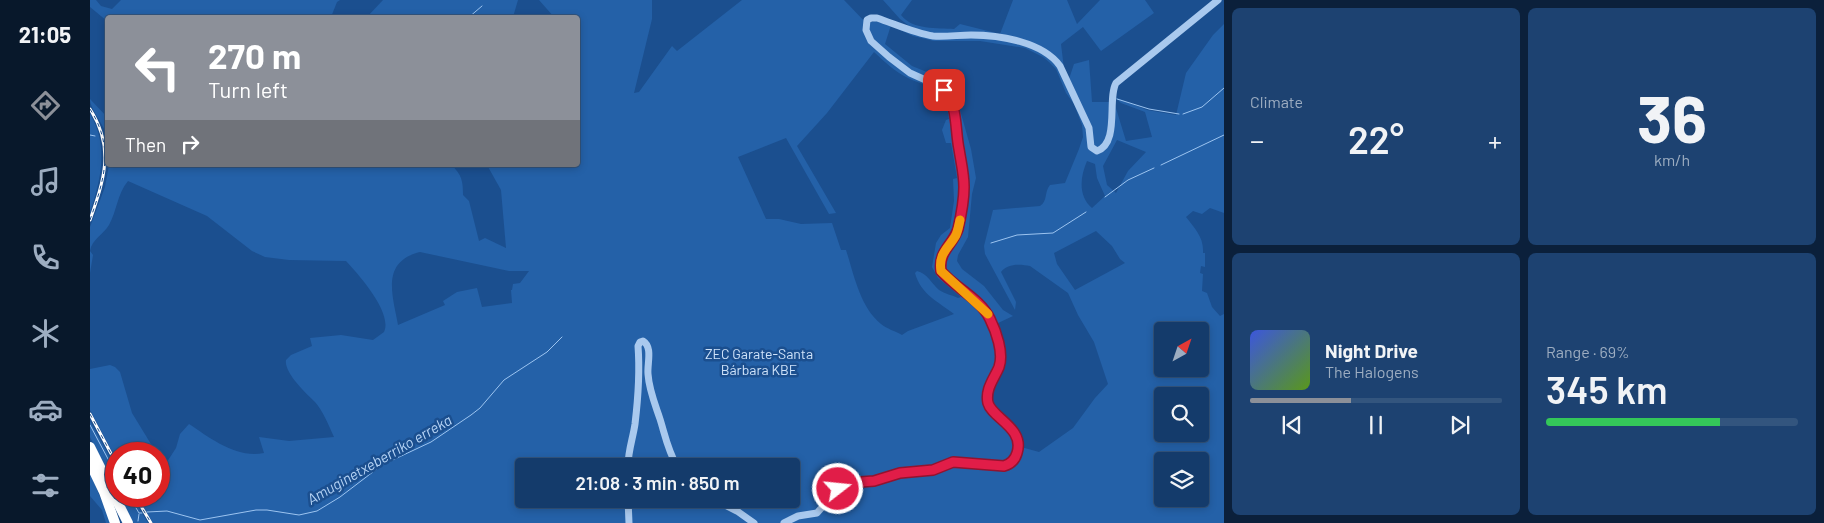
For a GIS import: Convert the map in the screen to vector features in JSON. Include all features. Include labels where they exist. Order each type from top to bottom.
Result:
[{"type":"highway","points":[[90,447],[128,523]]},
{"type":"highway","points":[[90,463],[115,523]]},
{"type":"street","points":[[784,523],[798,516],[817,513],[839,488],[847,483],[874,481],[904,472],[931,471],[953,462],[1004,466],[1012,462],[1018,450],[1017,441],[1011,428],[991,410],[988,403],[989,388],[1000,360],[998,340],[991,320],[981,306],[941,271],[944,251],[957,232],[964,188],[963,165],[951,101],[947,92],[941,87],[908,71],[874,43],[866,30],[867,20],[877,18],[930,35],[980,36],[1020,42],[1039,49],[1060,66],[1087,122],[1091,147],[1097,151],[1104,145],[1110,130],[1113,111],[1113,90],[1116,82],[1218,0]]},
{"type":"street","points":[[628,458],[635,421],[639,372],[638,346],[643,341],[648,349],[648,375],[653,400],[673,458]]},
{"type":"street","points":[[628,508],[629,523]]},
{"type":"street","points":[[731,508],[754,523]]},
{"type":"green space","points":[[90,0],[96,0],[101,6],[112,9],[121,0],[340,0],[337,2],[332,15],[105,15],[105,19],[90,7]]},
{"type":"green space","points":[[383,0],[518,0],[514,15],[369,15]]},
{"type":"green space","name":"ZEC Garate-Santa Bárbara KBE","points":[[539,0],[652,0],[652,19],[634,93],[639,92],[672,46],[677,51],[742,0],[844,0],[868,25],[875,21],[891,25],[885,44],[912,66],[944,79],[954,89],[971,149],[976,178],[972,194],[968,237],[958,255],[957,261],[962,269],[984,286],[1003,310],[1013,316],[996,324],[1002,363],[1000,373],[991,392],[992,403],[1017,431],[1021,447],[1039,452],[1073,428],[1108,384],[1094,342],[1068,293],[1030,266],[1010,266],[1001,272],[1016,302],[1015,310],[985,254],[984,246],[993,210],[1040,206],[1044,202],[1050,185],[1065,183],[1083,137],[1082,125],[1074,104],[1066,93],[1056,69],[1043,57],[1025,48],[980,41],[934,41],[913,36],[896,28],[921,35],[900,19],[883,0],[912,0],[901,15],[918,26],[954,29],[960,24],[1000,34],[1013,0],[1067,0],[1077,24],[1100,0],[1145,0],[1154,13],[1101,51],[1083,27],[1061,44],[1064,69],[1069,79],[1074,64],[1089,60],[1092,102],[1109,102],[1115,105],[1126,141],[1152,137],[1145,112],[1121,103],[1115,97],[1147,110],[1176,115],[1186,73],[1213,35],[1224,24],[1224,213],[1210,208],[1202,214],[1193,211],[1186,217],[1198,234],[1202,242],[1203,253],[1205,253],[1205,267],[1201,266],[1200,273],[1203,274],[1202,291],[1207,293],[1212,307],[1220,316],[1224,314],[1224,523],[153,523],[144,507],[170,507],[170,457],[176,448],[180,434],[189,424],[224,446],[244,453],[254,454],[264,453],[259,437],[289,441],[334,437],[318,405],[288,371],[286,360],[291,355],[312,346],[310,338],[341,335],[373,340],[384,332],[384,315],[359,275],[346,261],[289,260],[265,257],[252,251],[207,216],[128,181],[124,186],[109,225],[95,240],[90,251],[90,227],[105,187],[109,167],[453,167],[461,178],[463,195],[469,201],[479,241],[485,238],[506,248],[501,190],[488,167],[580,167],[580,15],[552,15]],"holes":[[[874,52],[899,73],[932,87],[941,94],[947,107],[949,119],[946,120],[942,130],[946,143],[951,143],[957,178],[953,179],[954,201],[950,228],[941,235],[936,243],[932,267],[938,278],[961,297],[958,298],[941,291],[924,274],[917,271],[915,273],[918,281],[926,292],[954,314],[902,335],[881,324],[868,309],[855,280],[846,250],[841,250],[832,223],[801,224],[779,219],[766,219],[738,157],[786,138],[829,214],[836,213],[797,146],[827,113]],[[1117,140],[1146,152],[1128,171],[1116,193],[1107,185],[1103,166]],[[1087,161],[1095,164],[1097,178],[1105,196],[1092,208],[1084,198],[1082,180]],[[1096,231],[1112,246],[1120,259],[1125,263],[1075,290],[1057,264],[1054,253]],[[420,252],[509,271],[529,271],[520,283],[513,284],[511,290],[512,303],[482,307],[477,288],[457,292],[443,301],[445,305],[398,325],[392,292],[394,272],[407,257]]]},
{"type":"green space","points":[[90,99],[105,115],[105,132],[92,107]]},
{"type":"green space","points":[[90,114],[100,138],[101,163],[100,175],[90,212]]},
{"type":"green space","points":[[90,251],[93,255],[90,273]]},
{"type":"green space","points":[[110,365],[120,372],[132,413],[150,442],[107,442],[90,410],[90,369]]},
{"type":"green space","points":[[90,421],[105,448],[105,466],[90,437]]},
{"type":"green space","points":[[90,473],[111,523],[106,523],[102,510],[90,496]]},
{"type":"green space","points":[[125,507],[139,507],[148,523],[133,523]]},
{"type":"waterway","points":[[472,15],[482,6]]},
{"type":"waterway","points":[[1183,114],[1202,107],[1224,88]]},
{"type":"waterway","points":[[1117,99],[1149,109],[1179,114]]},
{"type":"waterway","points":[[90,135],[95,136]]},
{"type":"waterway","points":[[1161,165],[1224,135]]},
{"type":"waterway","points":[[1105,197],[1128,180],[1154,168]]},
{"type":"waterway","points":[[991,243],[1017,235],[1053,233],[1086,212]]},
{"type":"waterway","name":"Amuginetxeberriko erreka","points":[[147,512],[167,511],[200,520],[256,510],[299,515],[317,511],[340,497],[382,465],[431,442],[471,415],[480,408],[504,380],[547,352],[562,337]]},
{"type":"waterway","name":"Amuginetxeberriko erreka","points":[[90,425],[105,453]]},
{"type":"waterway","name":"Amuginetxeberriko erreka","points":[[135,507],[139,513],[142,513]]},
{"type":"waterway","points":[[138,521],[139,514]]},
{"type":"railway","points":[[90,109],[98,123],[105,151],[103,178],[90,220]]},
{"type":"railway","points":[[90,414],[105,442]]},
{"type":"railway","points":[[142,507],[151,523]]},
{"type":"slow traffic","points":[[960,220],[955,236],[945,248],[940,266],[941,271],[988,314]]},
{"type":"route","points":[[838,489],[847,483],[874,481],[900,473],[933,470],[959,461],[1004,466],[1011,463],[1017,454],[1017,441],[1009,425],[991,410],[988,403],[992,378],[1000,364],[998,340],[991,320],[981,306],[941,271],[940,266],[944,251],[957,232],[964,188],[963,165],[954,112],[950,97],[944,90]]}]
